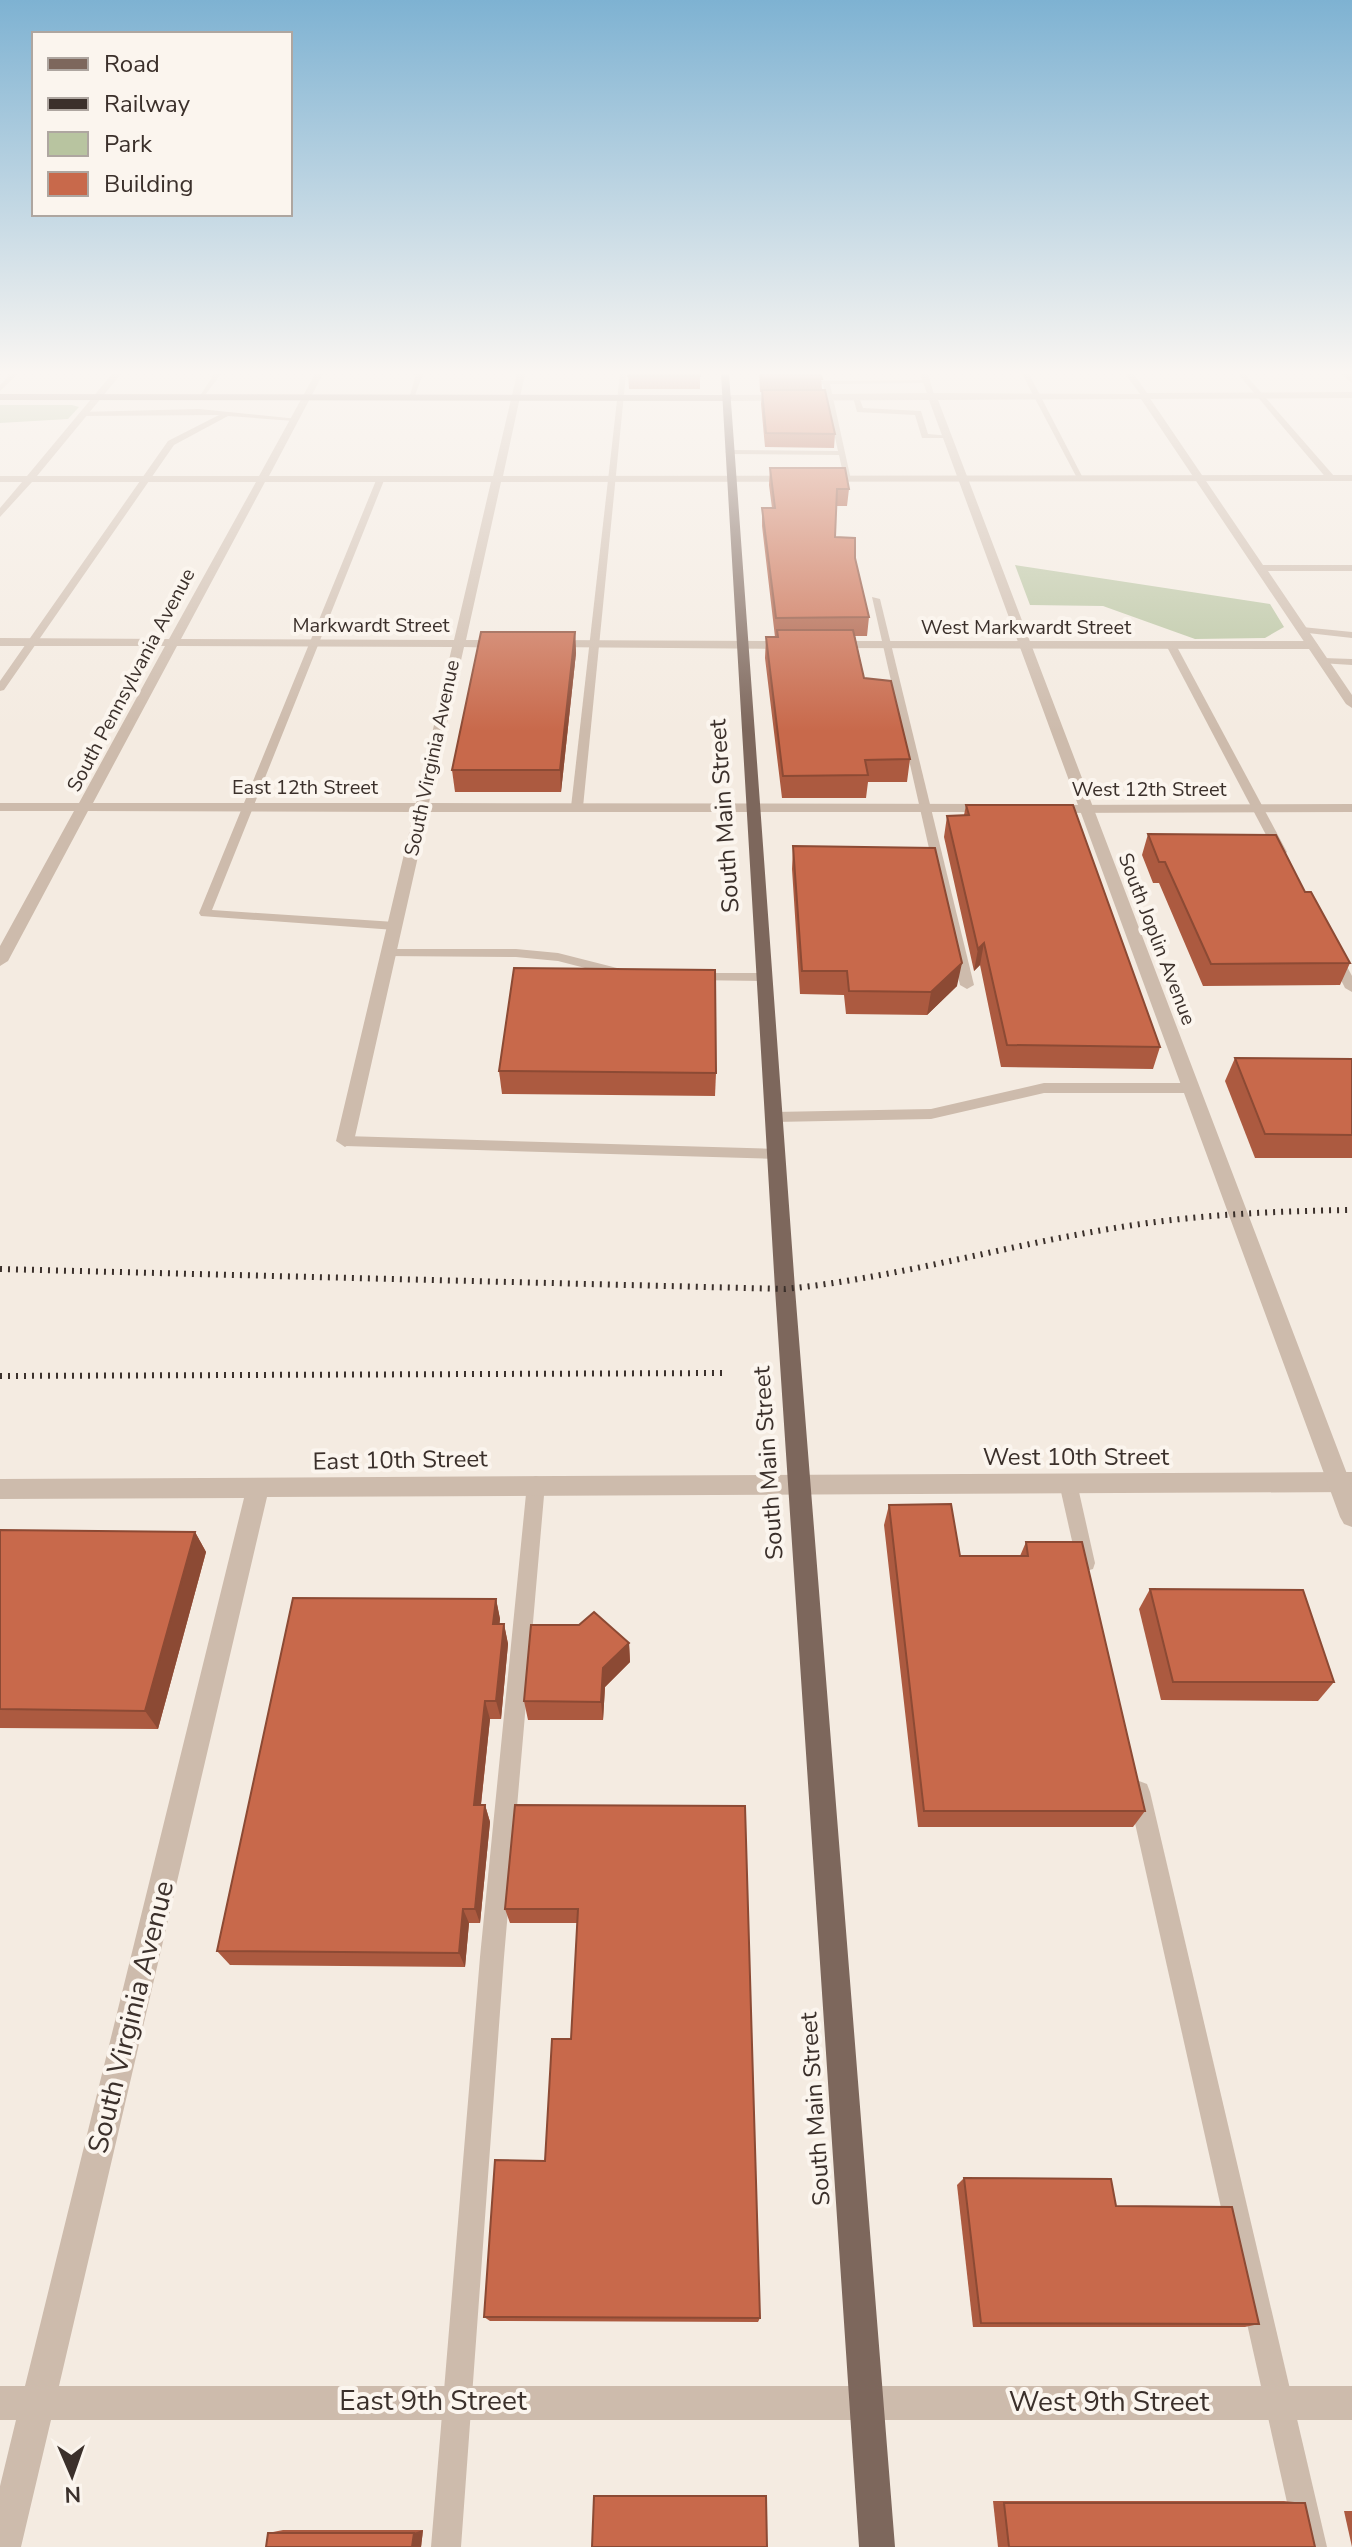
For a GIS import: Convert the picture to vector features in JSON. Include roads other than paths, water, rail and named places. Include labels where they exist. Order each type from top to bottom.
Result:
[{"type":"main road","name":"South Main Street","points":[[731,493],[877,2547]]},
{"type":"street","points":[[0,514],[18,493]]},
{"type":"street","name":"South Pennsylvania Avenue","points":[[0,961],[255,493]]},
{"type":"street","name":"South Virginia Avenue","points":[[345,1141],[493,493]]},
{"type":"street","name":"South Joplin Avenue","points":[[969,493],[1191,1088],[1346,1482],[1352,1517]]},
{"type":"street","points":[[1208,493],[1352,704]]},
{"type":"street","points":[[1259,568],[1352,568]]},
{"type":"street","name":"Markwardt Street","points":[[0,642],[519,644]]},
{"type":"street","points":[[534,644],[799,645]]},
{"type":"street","name":"West Markwardt Street","points":[[814,645],[1312,645]]},
{"type":"street","name":"East 12th Street","points":[[0,807],[755,808]]},
{"type":"street","points":[[755,808],[1007,808]]},
{"type":"street","name":"West 12th Street","points":[[1039,809],[1352,808]]},
{"type":"street","name":"West 10th Street","points":[[800,1485],[1346,1482]]},
{"type":"street","name":"East 10th Street","points":[[0,1489],[800,1485]]},
{"type":"street","name":"South Virginia Avenue","points":[[3,2547],[258,1488]]},
{"type":"street","name":"East 9th Street","points":[[0,2403],[866,2400]]},
{"type":"street","name":"West 9th Street","points":[[866,2400],[1352,2403]]},
{"type":"lane","points":[[0,688],[137,493]]},
{"type":"lane","points":[[375,493],[205,913],[395,926]]},
{"type":"lane","points":[[577,807],[612,493]]},
{"type":"lane","points":[[875,599],[967,985]]},
{"type":"lane","points":[[1302,630],[1352,635]]},
{"type":"lane","points":[[1171,645],[1287,864]]},
{"type":"lane","points":[[1323,661],[1352,662]]},
{"type":"lane","points":[[1330,946],[1352,988]]},
{"type":"lane","points":[[389,953],[516,953],[558,957],[628,974]]},
{"type":"lane","points":[[684,977],[765,977]]},
{"type":"lane","points":[[774,1117],[931,1114],[1044,1088],[1191,1088]]},
{"type":"lane","points":[[345,1141],[777,1154]]},
{"type":"lane","points":[[1068,1483],[1093,1593]]},
{"type":"lane","points":[[446,2547],[492,1957],[536,1484]]},
{"type":"lane","points":[[1132,1764],[1312,2547]]},
{"type":"railway","points":[[0,1269],[785,1289],[867,1278],[1139,1224],[1230,1215],[1352,1210]]},
{"type":"railway","points":[[0,1376],[724,1373]]}]
